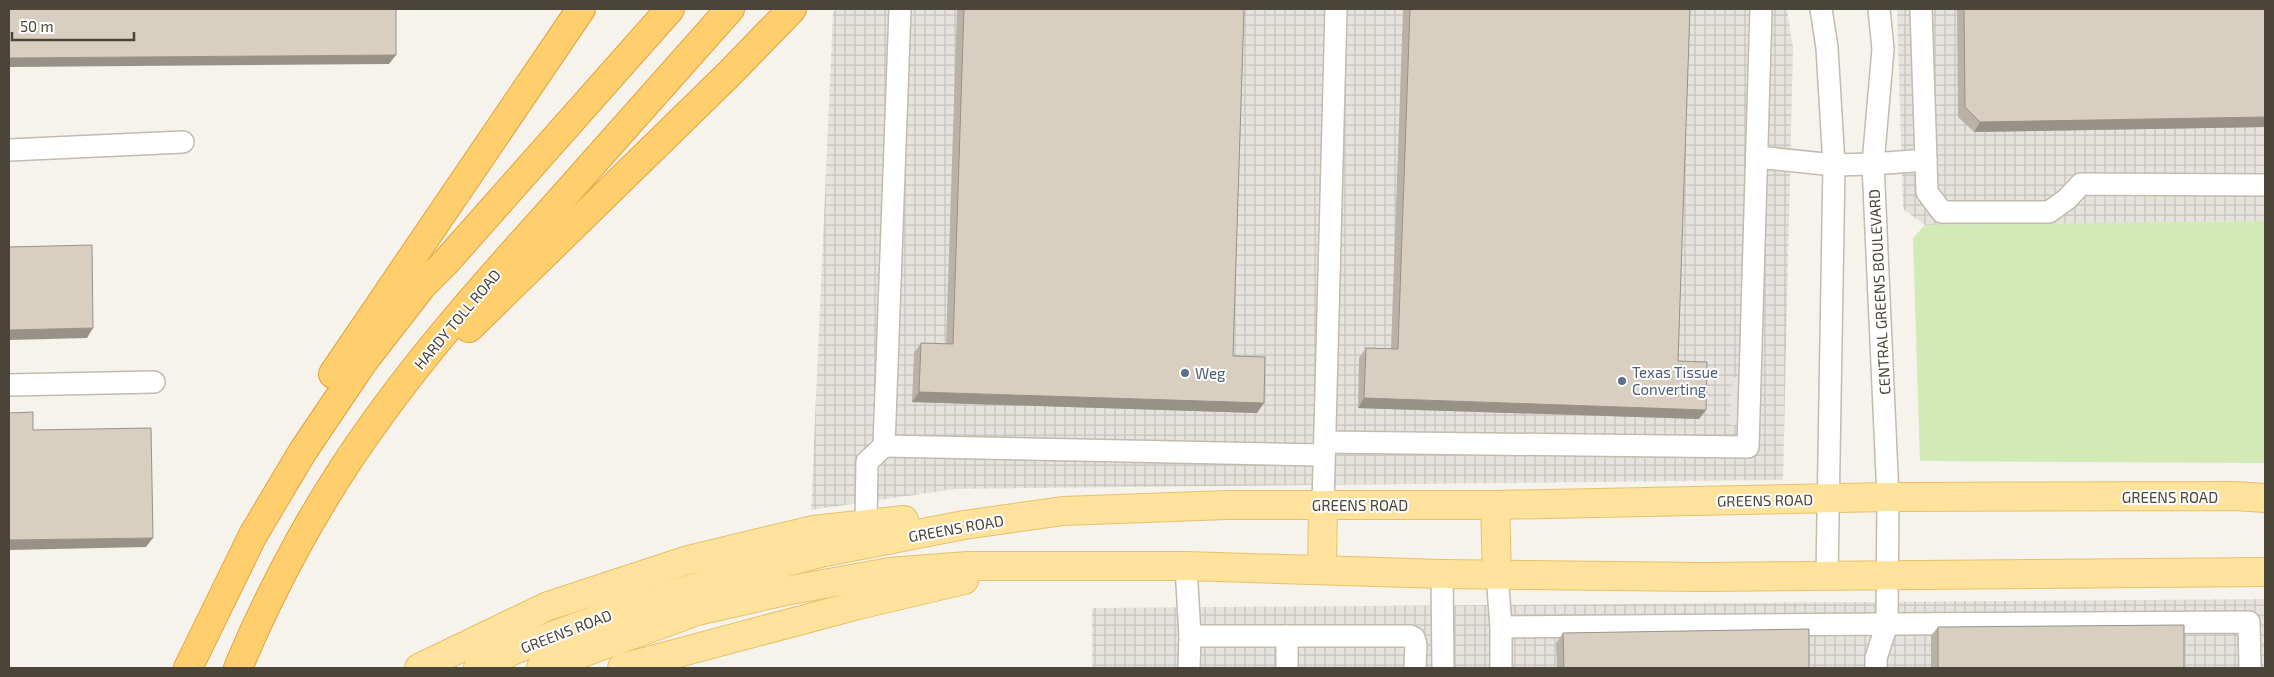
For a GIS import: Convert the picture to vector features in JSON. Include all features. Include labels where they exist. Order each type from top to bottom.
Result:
[{"type":"highway","points":[[253,535],[286,456],[306,416],[580,9]]},
{"type":"highway","points":[[188,668],[253,535],[277,492],[334,404],[422,286],[445,263],[670,9]]},
{"type":"highway","name":"HARDY TOLL ROAD","points":[[238,668],[268,603],[304,535],[374,422],[472,299],[730,9]]},
{"type":"highway","points":[[374,422],[730,74],[792,9]]},
{"type":"main road","name":"GREENS ROAD","points":[[478,668],[514,650],[575,627],[706,584],[820,553],[964,525],[1063,511],[1227,505],[1494,505],[1888,497],[2234,496],[2265,498]]},
{"type":"main road","points":[[1322,569],[1323,505]]},
{"type":"main road","points":[[1494,505],[1497,574]]},
{"type":"main road","points":[[419,668],[548,606],[688,560],[813,530],[958,514],[1063,511]]},
{"type":"main road","points":[[622,668],[858,605],[1033,565]]},
{"type":"main road","name":"GREENS ROAD","points":[[541,668],[697,611],[785,591],[890,572],[968,566],[1186,566],[1442,574],[1703,577],[2265,572]]},
{"type":"street","points":[[884,446],[900,9]]},
{"type":"street","points":[[1323,505],[1336,9]]},
{"type":"street","points":[[866,524],[867,462],[884,446],[1324,449],[1748,447],[1761,9]]},
{"type":"street","points":[[1821,9],[1827,48],[1834,164],[1827,575]]},
{"type":"street","name":"CENTRAL GREENS BOULEVARD","points":[[1876,668],[1876,658],[1887,624],[1888,497],[1873,164],[1883,49],[1879,9]]},
{"type":"street","points":[[1921,9],[1927,192],[1942,212],[2049,212],[2067,199],[2081,184],[2265,185]]},
{"type":"street","points":[[9,150],[183,142]]},
{"type":"street","points":[[1757,157],[1834,164],[1873,164],[1926,160]]},
{"type":"street","points":[[9,385],[154,382]]},
{"type":"street","points":[[1186,566],[1190,636],[1189,668]]},
{"type":"street","points":[[1442,574],[1443,668]]},
{"type":"street","points":[[1497,574],[1501,627],[1501,668]]},
{"type":"street","points":[[1501,627],[2250,622],[2250,668]]},
{"type":"street","points":[[1190,636],[1410,636],[1414,638],[1416,645],[1416,668]]},
{"type":"street","points":[[1287,636],[1287,668]]},
{"type":"shaded area","points":[[836,9],[1787,9],[1793,47],[1783,480],[955,489],[811,510],[833,12]]},
{"type":"shaded area","points":[[1897,9],[2265,9],[2265,221],[1925,225],[1903,209]]},
{"type":"shaded area","points":[[1732,377],[1748,377],[1747,425],[1730,425]]},
{"type":"shaded area","points":[[2265,599],[2265,668],[1092,668],[1092,608]]},
{"type":"green space","points":[[2265,221],[2265,463],[1920,461],[1913,238],[1925,225]]},
{"type":"building","points":[[9,9],[396,9],[396,55],[9,58]]},
{"type":"building","points":[[964,9],[1244,9],[1233,356],[1265,357],[1264,403],[919,392],[921,343],[953,344]]},
{"type":"building","points":[[1410,9],[1690,9],[1678,361],[1707,362],[1706,410],[1364,398],[1366,348],[1398,349]]},
{"type":"building","points":[[1964,9],[2265,9],[2265,117],[1980,122],[1965,107]]},
{"type":"building","points":[[92,245],[93,328],[9,330],[9,247]]},
{"type":"building","points":[[33,412],[33,430],[151,428],[153,538],[9,540],[9,413]]},
{"type":"building","points":[[2184,625],[2184,668],[1938,668],[1938,627]]},
{"type":"building","points":[[1809,629],[1809,668],[1564,668],[1563,633]]},
{"type":"place","name":"Weg","points":[[1185,373]]},
{"type":"place","name":"Texas Tissue Converting","points":[[1622,381]]}]
